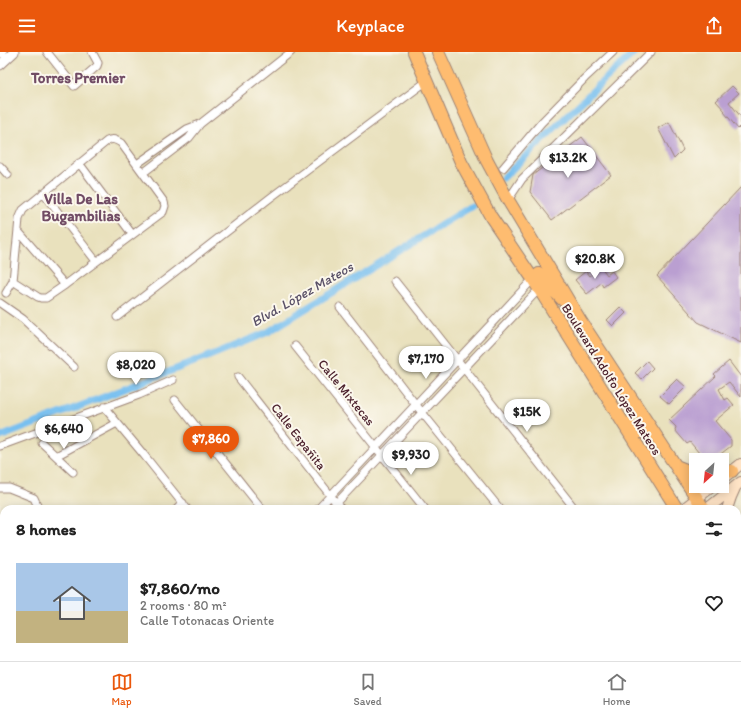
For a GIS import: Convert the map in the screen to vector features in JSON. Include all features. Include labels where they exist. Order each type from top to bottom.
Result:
[{"type":"main road","name":"Boulevard Adolfo López Mateos","points":[[414,52],[461,162],[491,217],[543,278],[572,307],[701,505]]},
{"type":"main road","name":"Boulevard Adolfo López Mateos","points":[[438,52],[487,162],[508,200],[543,278],[621,420],[675,505]]},
{"type":"main road","points":[[621,420],[638,432],[646,433],[652,430]]},
{"type":"main road","points":[[676,466],[689,471]]},
{"type":"main road","points":[[712,505],[738,484]]},
{"type":"main road","points":[[728,505],[730,497],[738,484]]},
{"type":"main road","points":[[667,505],[668,493]]},
{"type":"main road","points":[[688,505],[704,493]]},
{"type":"street","points":[[0,65],[14,52]]},
{"type":"street","points":[[47,52],[74,86],[97,66],[98,63],[92,52]]},
{"type":"street","points":[[143,173],[190,138],[200,124],[291,52]]},
{"type":"street","points":[[502,168],[541,123],[613,52]]},
{"type":"street","points":[[508,200],[522,179],[652,52]]},
{"type":"street","points":[[117,317],[264,202],[427,81]]},
{"type":"street","points":[[136,164],[187,129],[200,124]]},
{"type":"street","points":[[6,293],[13,281],[20,214],[28,205],[111,139],[121,143],[164,202],[165,206],[160,214],[46,298],[41,298],[13,281]]},
{"type":"street","points":[[79,163],[132,234]]},
{"type":"street","points":[[0,166],[8,175]]},
{"type":"street","points":[[43,193],[96,261]]},
{"type":"street","points":[[18,231],[65,285]]},
{"type":"street","points":[[322,505],[457,360],[543,278]]},
{"type":"street","points":[[340,505],[382,455],[464,369],[543,278]]},
{"type":"street","points":[[395,281],[573,505]]},
{"type":"street","points":[[0,303],[15,313],[74,367]]},
{"type":"street","points":[[340,306],[416,405],[497,505]]},
{"type":"street","name":"Calle Mixtecas","points":[[295,346],[422,505]]},
{"type":"street","name":"Calle Españita","points":[[238,377],[338,505]]},
{"type":"street","points":[[0,446],[139,395],[173,380]]},
{"type":"street","points":[[175,400],[259,505]]},
{"type":"street","points":[[104,407],[184,505]]},
{"type":"street","points":[[56,456],[116,423]]},
{"type":"street","points":[[42,443],[73,472]]},
{"type":"street","points":[[0,488],[10,488],[34,498],[37,505]]},
{"type":"building","points":[[732,86],[739,93],[729,102],[741,117],[741,126],[738,129],[716,101]]},
{"type":"building","points":[[669,122],[683,150],[674,159],[658,128]]},
{"type":"building","points":[[582,137],[611,175],[552,220],[530,192],[533,175]]},
{"type":"building","points":[[741,187],[741,343],[698,322],[657,276]]},
{"type":"building","points":[[601,267],[607,275],[612,271],[616,277],[603,287],[601,283],[587,294],[575,280],[586,271],[590,276]]},
{"type":"building","points":[[620,307],[626,313],[613,326],[607,320]]},
{"type":"building","points":[[647,361],[653,368],[642,379],[635,373]]},
{"type":"building","points":[[729,361],[741,377],[741,397],[729,382],[719,389],[725,400],[728,398],[734,405],[715,421],[731,440],[731,446],[722,453],[699,453],[690,442],[687,444],[675,430],[676,427],[669,420],[716,376],[714,374]]},
{"type":"building","points":[[677,379],[686,387],[669,404],[660,396]]},
{"type":"waterway","points":[[503,178],[635,52]]},
{"type":"waterway","name":"Blvd. López Mateos","points":[[0,437],[268,332],[472,206]]},
{"type":"district","name":"Torres Premier","points":[[78,78]]},
{"type":"district","name":"Villa De Las Bugambilias","points":[[81,208]]}]
